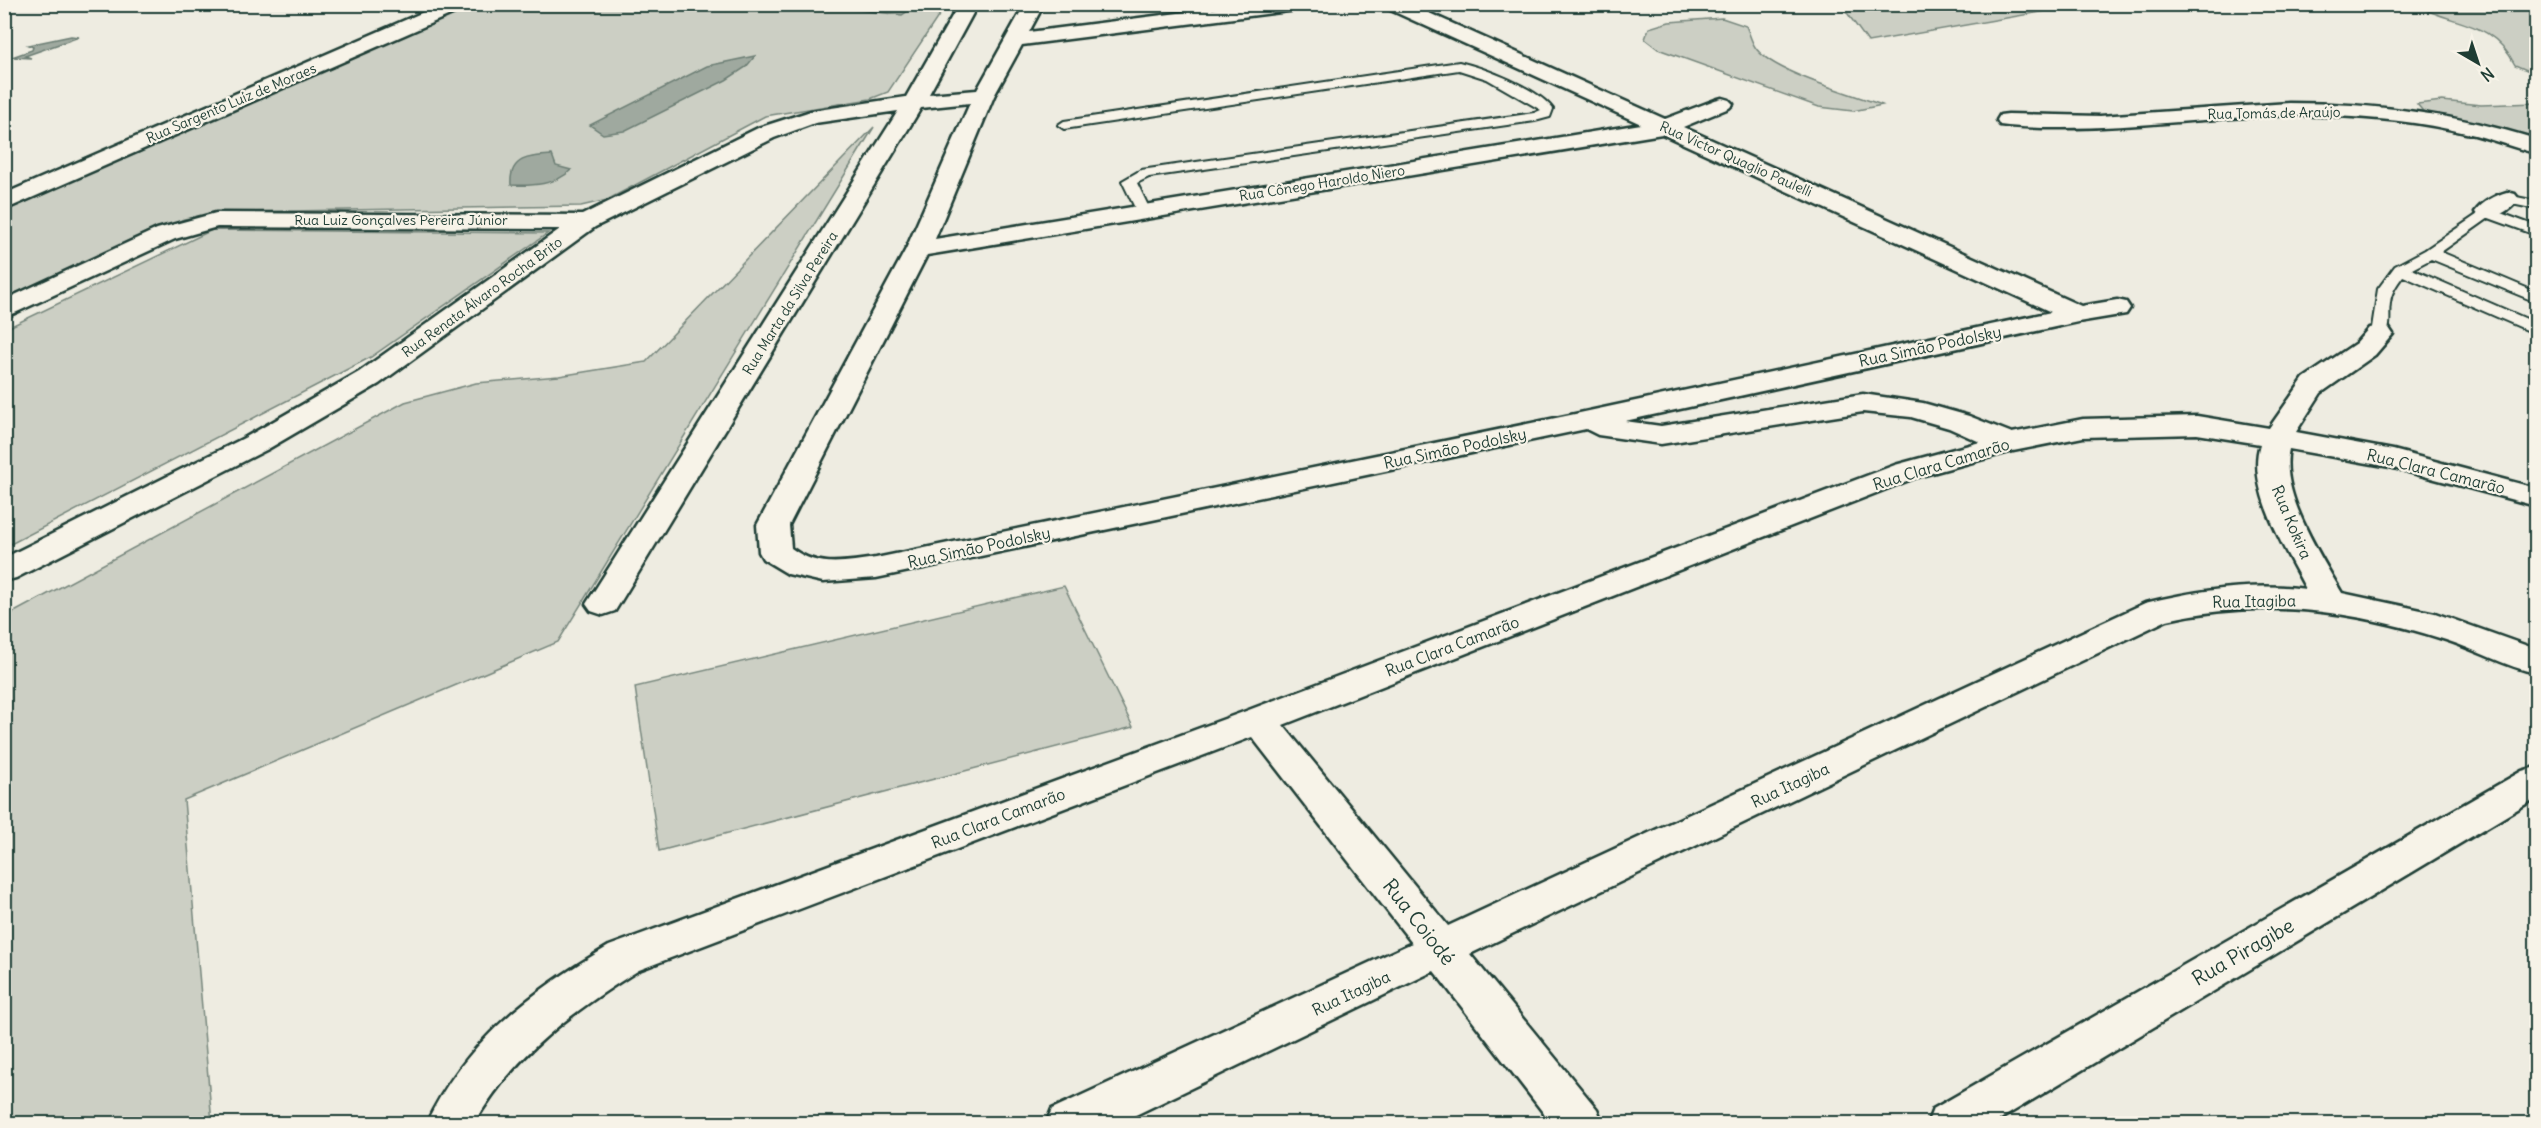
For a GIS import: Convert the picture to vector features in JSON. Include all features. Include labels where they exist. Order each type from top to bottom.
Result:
[{"type":"street","name":"Rua Sargento Luíz de Moraes","points":[[4,203],[459,4]]},
{"type":"street","name":"Rua Marta da Silva Pereira","points":[[605,601],[914,102],[969,4]]},
{"type":"street","points":[[918,249],[984,96],[1035,4]]},
{"type":"street","points":[[1015,39],[1297,4]]},
{"type":"street","name":"Rua Victor Quaglio Paulelli","points":[[1393,4],[2078,314]]},
{"type":"street","name":"Rua Renata Álvaro Rocha Brito","points":[[4,571],[257,443],[369,378],[586,222],[786,125],[811,117],[914,102],[984,96]]},
{"type":"street","name":"Rua Cônego Haroldo Niero","points":[[918,249],[1665,127],[1722,104]]},
{"type":"street","name":"Rua Tomás de Araújo","points":[[2008,120],[2034,123],[2093,122],[2256,110],[2379,112],[2489,130],[2536,146]]},
{"type":"street","name":"Rua Luiz Gonçalves Pereira Júnior","points":[[4,310],[166,234],[216,220],[586,222]]},
{"type":"street","name":"Rua Simão Podolsky","points":[[918,249],[773,525],[775,552],[791,566],[819,573],[876,568],[1575,423],[2078,314],[2117,308]]},
{"type":"street","name":"Rua Kokira","points":[[2330,602],[2293,532],[2276,486],[2271,460],[2276,439],[2313,385],[2365,349],[2379,334]]},
{"type":"street","points":[[1575,423],[1660,435],[1863,402],[1913,409],[1959,422],[2009,443]]},
{"type":"street","name":"Rua Clara Camarão","points":[[449,1124],[460,1103],[492,1057],[525,1024],[576,987],[624,958],[1259,720],[1906,471],[2009,443],[2083,428],[2197,424],[2392,459],[2536,497]]},
{"type":"street","name":"Rua Itagiba","points":[[1069,1124],[1441,951],[2157,612],[2221,599],[2275,598],[2330,602],[2415,618],[2484,639],[2536,662]]},
{"type":"street","name":"Rua Coiodé","points":[[1259,720],[1580,1124]]},
{"type":"street","name":"Rua Piragibe","points":[[1950,1124],[2536,781]]},
{"type":"lane","points":[[1064,125],[1459,66],[1490,76],[1542,104],[1547,109],[1546,114],[1535,117],[1146,173],[1129,181],[1144,212]]},
{"type":"lane","points":[[2497,205],[2536,231]]},
{"type":"lane","points":[[2400,269],[2430,253],[2497,205],[2536,205]]},
{"type":"lane","points":[[2430,253],[2536,297]]},
{"type":"lane","points":[[2400,269],[2536,329]]},
{"type":"lane","name":"Rua Kokira","points":[[2379,334],[2383,320],[2382,303],[2386,289],[2400,269]]},
{"type":"shaded area","points":[[827,4],[917,5],[902,15],[824,6]]},
{"type":"shaded area","points":[[471,5],[946,5],[888,92],[870,99],[765,116],[607,200],[581,206],[228,212],[184,219],[5,298],[4,209]]},
{"type":"shaded area","points":[[1836,5],[2075,6],[1868,42],[1848,14]]},
{"type":"shaded area","points":[[2536,5],[2536,74],[2515,65],[2506,50],[2484,32],[2417,6]]},
{"type":"shaded area","points":[[1722,18],[1746,26],[1755,47],[1777,65],[1813,81],[1882,105],[1853,111],[1819,107],[1658,49],[1645,39],[1649,28],[1669,22]]},
{"type":"shaded area","points":[[71,36],[79,37],[25,56],[31,58],[12,57],[32,50],[33,47],[28,45]]},
{"type":"shaded area","points":[[755,56],[746,67],[726,80],[624,131],[603,134],[590,125],[707,66]]},
{"type":"shaded area","points":[[2442,101],[2481,105],[2536,103],[2536,144],[2427,116],[2417,104]]},
{"type":"shaded area","points":[[874,127],[558,642],[184,800],[212,1123],[5,1123],[5,617],[405,402],[476,383],[559,376],[646,362]]},
{"type":"shaded area","points":[[552,155],[556,166],[571,170],[551,182],[511,185],[511,176],[517,163],[536,156]]},
{"type":"shaded area","points":[[212,230],[548,233],[371,357],[5,547],[5,329]]},
{"type":"shaded area","points":[[1064,586],[1133,727],[659,851],[635,687]]}]
